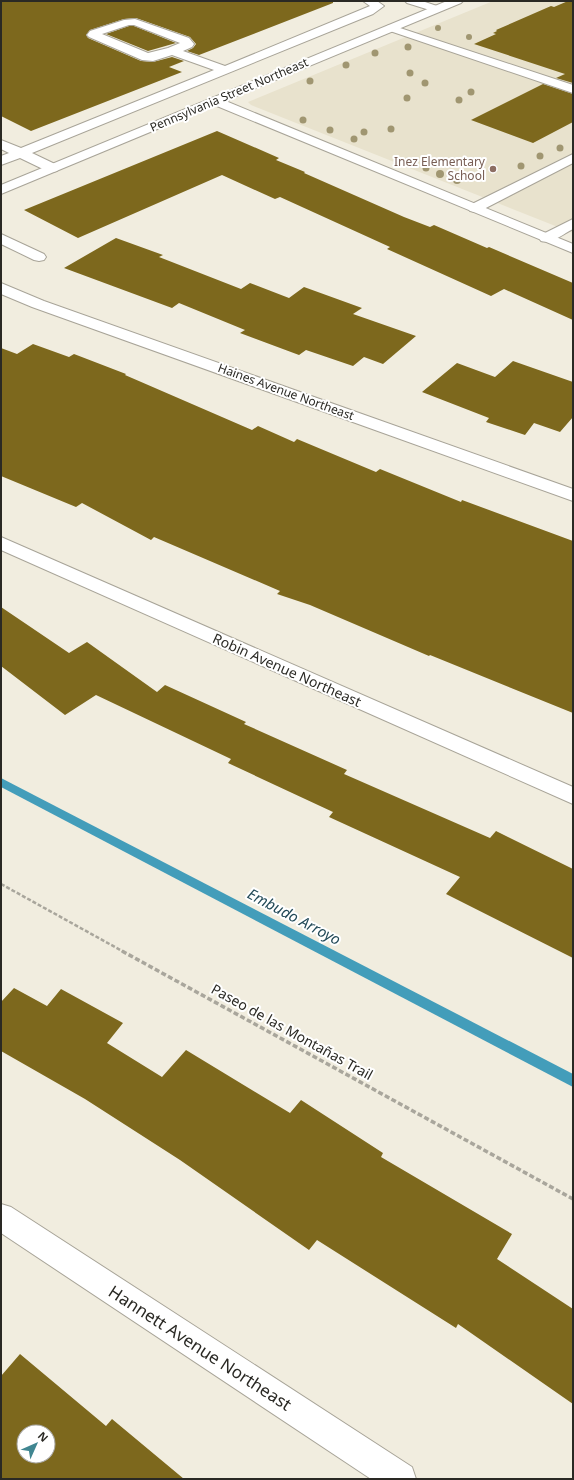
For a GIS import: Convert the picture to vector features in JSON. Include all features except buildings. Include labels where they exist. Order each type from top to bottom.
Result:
[{"type":"street","points":[[1,161],[370,12],[378,6],[369,1]]},
{"type":"street","points":[[411,1],[436,9]]},
{"type":"street","name":"Pennsylvania Street Northeast","points":[[1,190],[457,1]]},
{"type":"street","points":[[172,51],[188,44],[185,41],[135,22],[128,22],[94,33],[93,35],[146,57],[153,57],[172,51],[225,70]]},
{"type":"street","points":[[391,28],[573,90]]},
{"type":"street","points":[[216,101],[573,249]]},
{"type":"street","points":[[1,144],[52,168]]},
{"type":"street","points":[[475,208],[573,158]]},
{"type":"street","points":[[546,238],[573,223]]},
{"type":"street","points":[[1,238],[39,257]]},
{"type":"street","name":"Haines Avenue Northeast","points":[[1,288],[38,304],[573,495]]},
{"type":"street","name":"Robin Avenue Northeast","points":[[1,543],[573,796]]},
{"type":"street","name":"Hannett Avenue Northeast","points":[[1,1217],[400,1479]]},
{"type":"path","name":"Paseo de las Montañas Trail","points":[[1,884],[573,1199]]},
{"type":"shaded area","name":"Inez Elementary School","points":[[493,1],[573,1],[573,233],[251,105],[248,102]]},
{"type":"waterway","name":"Embudo Arroyo","points":[[1,782],[573,1081]]},
{"type":"place","name":"Inez Elementary School","points":[[493,169]]}]
